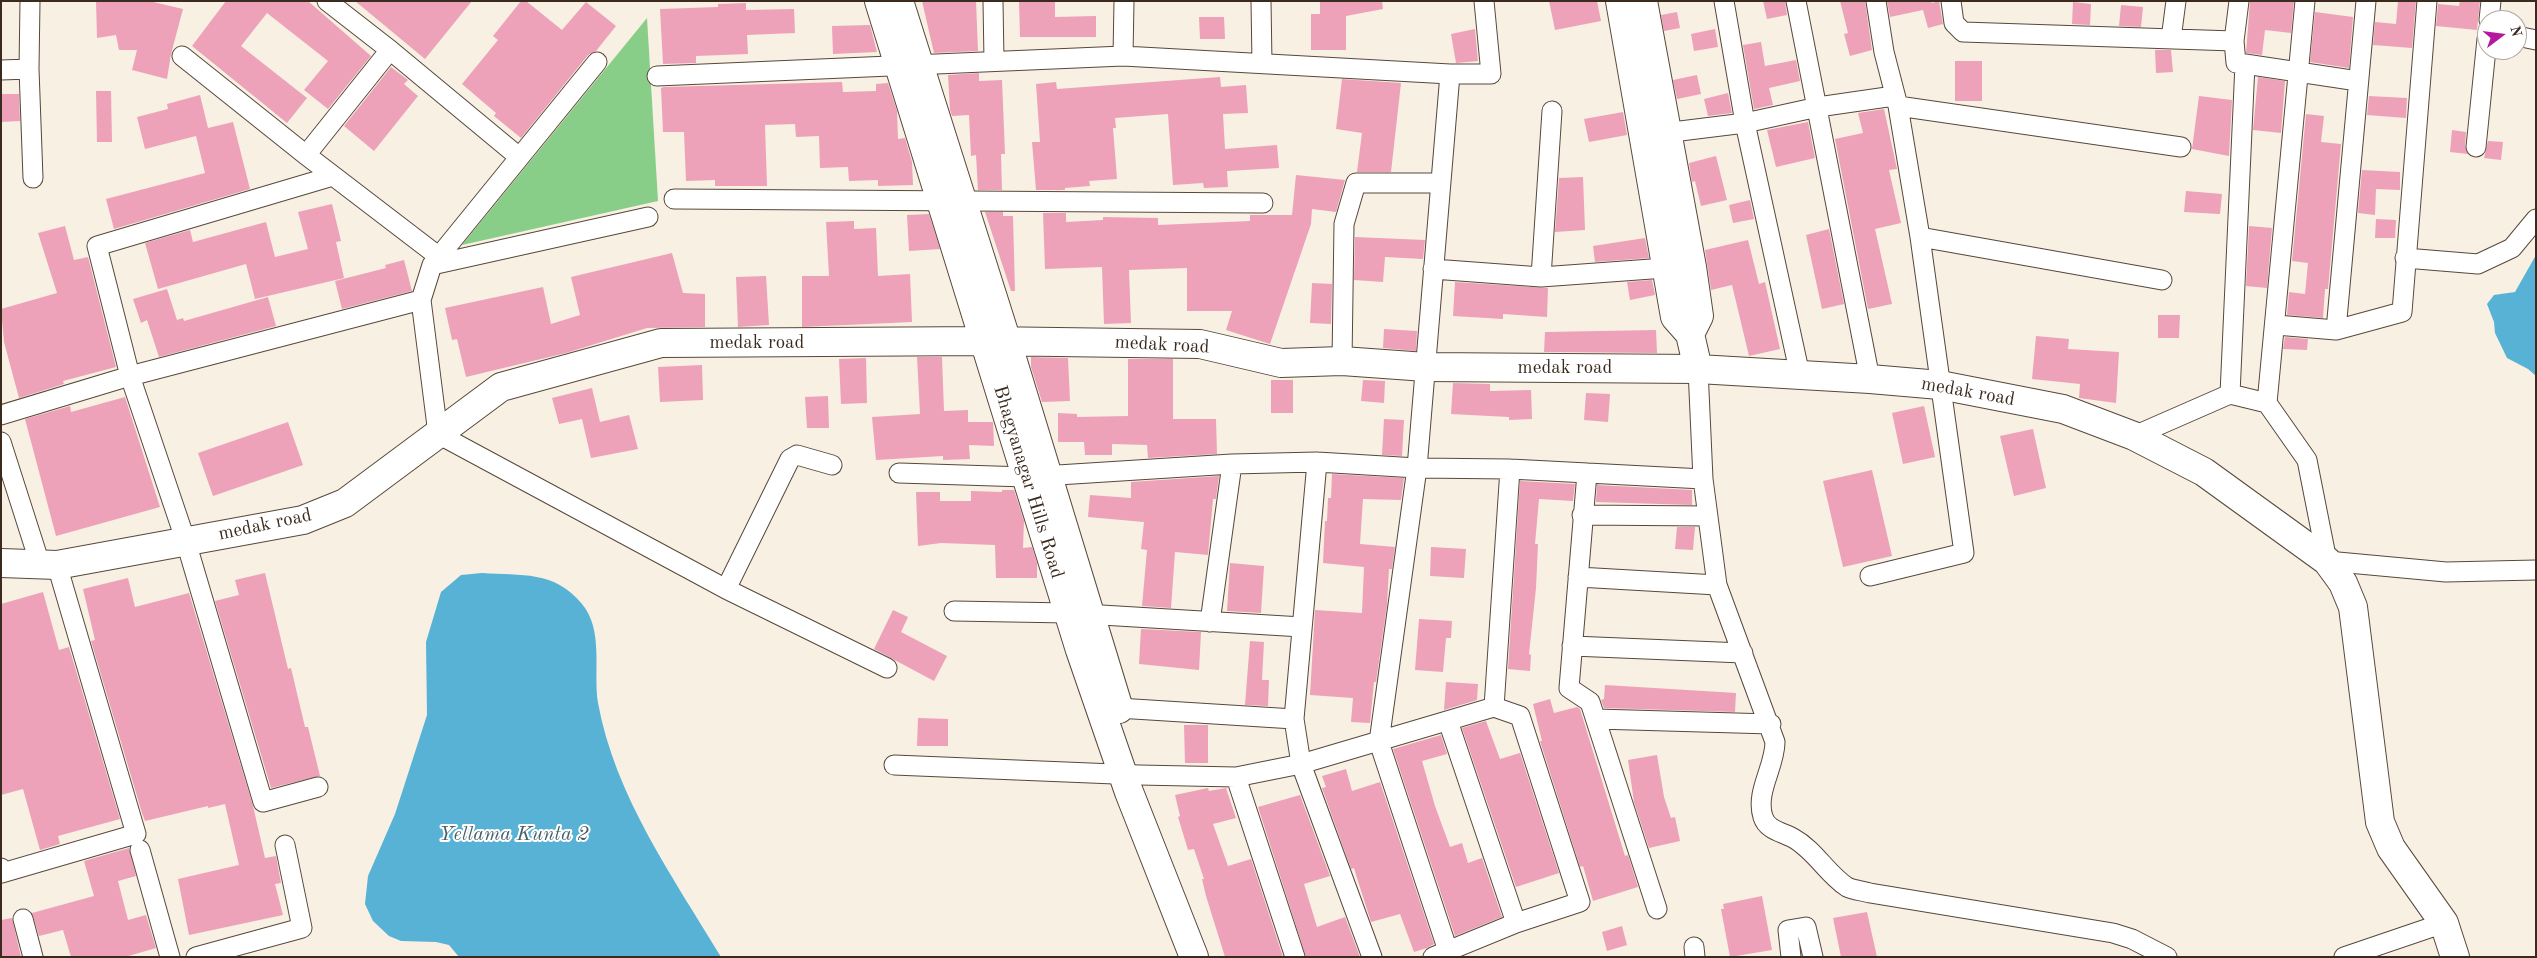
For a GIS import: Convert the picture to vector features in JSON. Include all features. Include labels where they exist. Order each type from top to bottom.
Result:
[{"type":"street","points":[[30,1],[29,69],[33,178]]},
{"type":"street","points":[[326,1],[390,50],[519,157]]},
{"type":"street","name":"Bhagyanagar Hills Road","points":[[879,1],[910,65]]},
{"type":"street","name":"Bhagyanagar Hills Road","points":[[900,1],[910,65],[952,202],[997,342],[1079,613],[1131,775],[1194,957]]},
{"type":"street","points":[[993,1],[994,61]]},
{"type":"street","points":[[1124,1],[1124,56]]},
{"type":"street","points":[[1261,1],[1262,63]]},
{"type":"street","points":[[657,76],[1124,56],[1450,74],[1491,74],[1484,1]]},
{"type":"street","points":[[1620,1],[1656,134]]},
{"type":"street","points":[[1643,1],[1656,134],[1680,267],[1699,316],[1690,334],[1698,369],[1703,479],[1717,585],[1771,724],[1776,742],[1775,755],[1761,799],[1762,816],[1766,825],[1794,838],[1810,850],[1848,887],[1870,894],[2113,932],[2132,938],[2167,957]]},
{"type":"street","points":[[1724,1],[1745,123],[1800,375]]},
{"type":"street","points":[[1796,1],[1870,379]]},
{"type":"street","points":[[1870,576],[1964,553],[1920,237],[1876,1]]},
{"type":"street","points":[[1951,1],[1954,23],[1964,32],[2234,41]]},
{"type":"street","points":[[2172,39],[2176,1]]},
{"type":"street","points":[[2239,1],[2234,41],[2236,63],[2358,81]]},
{"type":"street","points":[[2267,403],[2276,326],[2305,1]]},
{"type":"street","points":[[2336,330],[2366,1]]},
{"type":"street","points":[[2276,326],[2336,330],[2402,312],[2427,1]]},
{"type":"street","points":[[306,155],[390,50]]},
{"type":"street","points":[[182,56],[334,176],[435,260]]},
{"type":"street","points":[[2476,147],[2485,60]]},
{"type":"street","points":[[597,62],[435,260],[421,300],[438,434],[726,588],[887,668]]},
{"type":"street","points":[[2230,394],[2245,64]]},
{"type":"street","points":[[1,70],[29,69]]},
{"type":"street","points":[[894,765],[1131,775],[1236,777],[1301,764],[1379,742],[1494,707],[1520,716],[1580,902],[1516,923],[1440,954],[1379,742],[1417,468],[1450,74]]},
{"type":"street","points":[[1656,134],[1745,123],[1818,107],[1896,101],[2180,147]]},
{"type":"street","points":[[1541,277],[1552,111]]},
{"type":"street","points":[[318,787],[263,802],[186,542],[130,376],[97,246],[334,176]]},
{"type":"street","points":[[1342,362],[1344,224],[1356,183],[1440,183]]},
{"type":"street","points":[[674,199],[1263,203]]},
{"type":"street","points":[[435,260],[648,217]]},
{"type":"street","points":[[2405,258],[2478,264],[2512,248],[2536,219]]},
{"type":"street","points":[[1920,237],[2162,280]]},
{"type":"street","points":[[1433,270],[1541,277],[1680,267]]},
{"type":"street","points":[[1,415],[130,376],[421,300]]},
{"type":"street","name":"medak road","points":[[1,562],[48,565],[303,520],[345,503],[501,387],[661,343],[997,342],[1200,344],[1281,363],[1342,362],[1426,367],[1698,369],[1940,385],[2063,409],[2143,441],[2204,472],[2327,561],[2343,583],[2353,608],[2380,822],[2391,848],[2444,924],[2455,957]]},
{"type":"street","points":[[2143,441],[2230,394],[2267,403],[2307,460],[2327,561],[2446,572],[2536,570]]},
{"type":"street","points":[[1,442],[48,565],[136,834],[2,873],[1,868]]},
{"type":"street","points":[[726,588],[790,459],[797,455],[832,465]]},
{"type":"street","points":[[899,473],[1037,476],[1232,464],[1317,462],[1417,468],[1510,469],[1703,479]]},
{"type":"street","points":[[1317,462],[1294,719],[1301,764],[1372,957]]},
{"type":"street","points":[[1210,622],[1232,464]]},
{"type":"street","points":[[1494,707],[1510,469]]},
{"type":"street","points":[[1587,473],[1569,688],[1590,702],[1658,910]]},
{"type":"street","points":[[1582,515],[1708,516]]},
{"type":"street","points":[[1578,577],[1717,585]]},
{"type":"street","points":[[954,611],[1079,613],[1302,627]]},
{"type":"street","name":"Bhagyanagar Hills Road","points":[[1079,613],[1118,708],[1131,775],[1211,957]]},
{"type":"street","points":[[1572,646],[1743,653]]},
{"type":"street","points":[[1118,708],[1294,719]]},
{"type":"street","points":[[1596,719],[1771,724]]},
{"type":"street","points":[[1448,721],[1516,923]]},
{"type":"street","points":[[1236,777],[1295,957]]},
{"type":"street","points":[[196,957],[302,928],[285,845]]},
{"type":"street","points":[[140,850],[170,957]]},
{"type":"street","points":[[23,920],[34,957]]},
{"type":"street","points":[[2344,957],[2444,924]]},
{"type":"street","points":[[1791,957],[1788,930],[1801,927],[1806,928],[1809,934],[1813,957]]},
{"type":"green space","points":[[647,18],[658,201],[462,245]]},
{"type":"water","points":[[2536,255],[2536,376],[2528,369],[2507,358],[2495,333],[2494,322],[2487,304],[2494,295],[2515,292]]},
{"type":"water","name":"Yellama Kunta 2","points":[[482,573],[524,575],[549,580],[571,593],[589,614],[595,639],[598,703],[606,737],[618,771],[632,803],[665,866],[721,957],[459,957],[449,945],[436,942],[401,941],[389,936],[373,921],[365,904],[368,876],[395,814],[427,715],[426,642],[441,592],[461,575]]},
{"type":"building","points":[[96,1],[149,1],[183,9],[171,54],[167,79],[132,70],[137,50],[119,50],[116,35],[97,38]]},
{"type":"building","points":[[226,1],[308,1],[371,56],[328,109],[304,90],[328,61],[267,13],[241,46],[307,98],[287,123],[192,46]]},
{"type":"building","points":[[355,1],[472,1],[425,59]]},
{"type":"building","points":[[521,1],[526,1],[562,30],[586,2],[616,26],[596,51],[588,55],[521,138],[494,116],[496,113],[462,84],[498,40],[493,36]]},
{"type":"building","points":[[922,1],[976,1],[978,51],[934,53]]},
{"type":"building","points":[[1019,1],[1055,1],[1055,17],[1096,16],[1096,37],[1020,37]]},
{"type":"building","points":[[1320,1],[1382,1],[1383,9],[1346,16],[1346,50],[1311,50],[1311,14],[1320,14]]},
{"type":"building","points":[[1549,1],[1597,1],[1601,21],[1555,30]]},
{"type":"building","points":[[1763,1],[1785,1],[1787,15],[1767,19]]},
{"type":"building","points":[[1840,1],[1865,1],[1872,50],[1850,56],[1844,34],[1848,33]]},
{"type":"building","points":[[1887,1],[1931,1],[1932,3],[1939,1],[1943,24],[1928,28],[1923,10],[1890,17]]},
{"type":"building","points":[[2250,1],[2294,1],[2291,33],[2265,30],[2262,55],[2246,53]]},
{"type":"building","points":[[2398,1],[2416,1],[2412,48],[2373,45],[2375,22],[2396,24]]},
{"type":"building","points":[[2460,1],[2480,1],[2479,10],[2477,10],[2477,30],[2436,26],[2438,4],[2459,6]]},
{"type":"building","points":[[2073,2],[2091,4],[2090,25],[2072,24]]},
{"type":"building","points":[[746,3],[746,10],[794,9],[795,33],[747,35],[748,54],[696,56],[696,63],[663,64],[660,9],[718,7],[718,4]]},
{"type":"building","points":[[2121,5],[2143,7],[2141,27],[2119,26]]},
{"type":"building","points":[[1677,12],[1680,28],[1664,31],[1661,15]]},
{"type":"building","points":[[2315,12],[2353,17],[2349,68],[2310,62]]},
{"type":"building","points":[[1199,17],[1224,17],[1225,39],[1200,39]]},
{"type":"building","points":[[870,25],[877,52],[833,54],[832,26]]},
{"type":"building","points":[[1475,29],[1478,61],[1456,63],[1451,34]]},
{"type":"building","points":[[1715,29],[1718,47],[1694,51],[1691,34]]},
{"type":"building","points":[[1761,42],[1765,66],[1796,60],[1800,81],[1769,88],[1773,105],[1754,109],[1743,45]]},
{"type":"building","points":[[2155,50],[2171,50],[2173,72],[2156,73]]},
{"type":"building","points":[[1955,61],[1982,61],[1982,101],[1955,101]]},
{"type":"building","points":[[391,67],[408,80],[404,84],[418,96],[374,151],[344,126]]},
{"type":"building","points":[[979,73],[979,81],[1002,80],[1005,154],[1001,154],[1002,190],[978,190],[976,155],[971,156],[969,115],[952,116],[950,110],[948,75]]},
{"type":"building","points":[[1697,75],[1701,94],[1677,99],[1673,80]]},
{"type":"building","points":[[1220,77],[1221,87],[1246,85],[1248,113],[1223,114],[1225,149],[1277,145],[1279,168],[1227,171],[1228,187],[1204,188],[1203,183],[1173,185],[1168,114],[1115,118],[1116,128],[1113,128],[1117,179],[1089,181],[1090,186],[1065,188],[1065,190],[1036,190],[1032,142],[1040,142],[1036,84],[1056,82],[1057,89]]},
{"type":"building","points":[[2258,77],[2285,81],[2281,133],[2253,130]]},
{"type":"building","points":[[1342,79],[1401,83],[1391,172],[1357,172],[1362,133],[1336,129]]},
{"type":"building","points":[[842,82],[843,92],[876,91],[876,84],[888,83],[897,111],[898,139],[905,138],[912,162],[913,185],[878,186],[878,180],[849,181],[848,167],[820,168],[819,136],[796,137],[795,124],[765,125],[767,186],[715,186],[715,180],[686,181],[684,132],[663,132],[661,88],[664,87]]},
{"type":"building","points":[[96,91],[111,91],[112,142],[97,142]]},
{"type":"building","points":[[1728,93],[1732,113],[1708,116],[1704,99]]},
{"type":"building","points":[[1,94],[19,94],[20,121],[1,122]]},
{"type":"building","points":[[200,95],[208,128],[233,122],[250,189],[114,229],[106,199],[205,173],[196,136],[145,149],[137,117],[168,109],[167,104]]},
{"type":"building","points":[[2199,96],[2232,100],[2229,156],[2192,149]]},
{"type":"building","points":[[2369,96],[2407,98],[2406,118],[2367,115]]},
{"type":"building","points":[[1884,109],[1897,169],[1889,170],[1901,223],[1875,229],[1892,304],[1868,309],[1835,139],[1863,133],[1858,113]]},
{"type":"building","points":[[1623,112],[1627,135],[1589,142],[1584,119]]},
{"type":"building","points":[[2306,114],[2324,116],[2321,142],[2341,144],[2328,289],[2325,289],[2323,318],[2287,315],[2289,292],[2305,294],[2308,263],[2292,261]]},
{"type":"building","points":[[1808,122],[1815,158],[1776,167],[1767,130]]},
{"type":"building","points":[[2452,130],[2466,132],[2465,146],[2468,154],[2450,152]]},
{"type":"building","points":[[2488,141],[2503,142],[2501,160],[2484,158]]},
{"type":"building","points":[[1716,156],[1727,200],[1701,206],[1695,181],[1692,182],[1689,163]]},
{"type":"building","points":[[2362,170],[2400,172],[2400,190],[2376,189],[2375,215],[2358,213]]},
{"type":"building","points":[[1296,175],[1345,180],[1336,212],[1312,209],[1311,224],[1270,344],[1226,330],[1232,311],[1187,311],[1187,268],[1129,270],[1131,323],[1104,324],[1102,267],[1045,269],[1043,213],[1066,213],[1066,222],[1103,220],[1103,217],[1158,218],[1158,225],[1250,221],[1250,215],[1292,215]]},
{"type":"building","points":[[1583,177],[1585,230],[1555,232],[1559,178]]},
{"type":"building","points":[[2186,191],[2222,194],[2220,214],[2184,212]]},
{"type":"building","points":[[1750,200],[1754,219],[1733,223],[1729,205]]},
{"type":"building","points":[[332,204],[341,241],[336,242],[344,278],[255,299],[246,264],[158,289],[145,243],[190,230],[193,242],[266,222],[275,257],[308,249],[298,212]]},
{"type":"building","points":[[985,212],[1003,212],[1003,216],[1013,216],[1015,291],[1011,291]]},
{"type":"building","points":[[929,214],[940,249],[909,251],[907,215]]},
{"type":"building","points":[[2376,219],[2396,220],[2395,238],[2375,238]]},
{"type":"building","points":[[854,221],[854,229],[876,228],[878,276],[910,274],[912,322],[802,327],[802,276],[829,276],[826,222]]},
{"type":"building","points":[[65,226],[74,260],[88,257],[116,367],[63,381],[64,384],[19,398],[4,342],[1,309],[57,293],[38,233]]},
{"type":"building","points":[[2249,226],[2272,228],[2267,288],[2246,286]]},
{"type":"building","points":[[1829,229],[1844,304],[1822,309],[1806,235]]},
{"type":"building","points":[[1355,237],[1425,240],[1423,259],[1385,257],[1383,282],[1354,280]]},
{"type":"building","points":[[1645,238],[1649,258],[1595,262],[1593,246]]},
{"type":"building","points":[[1748,240],[1759,284],[1765,282],[1780,349],[1749,356],[1732,285],[1711,290],[1705,250]]},
{"type":"building","points":[[672,253],[683,293],[705,294],[705,327],[647,328],[566,353],[466,377],[457,339],[452,340],[445,308],[543,287],[551,324],[580,315],[571,277]]},
{"type":"building","points":[[404,260],[412,291],[342,309],[335,281],[386,268],[385,265]]},
{"type":"building","points":[[766,276],[769,325],[738,327],[736,277]]},
{"type":"building","points":[[1652,280],[1655,295],[1630,300],[1627,282]]},
{"type":"building","points":[[1455,282],[1548,288],[1547,317],[1503,314],[1503,319],[1453,316]]},
{"type":"building","points":[[1312,283],[1332,284],[1331,324],[1310,323]]},
{"type":"building","points":[[167,289],[177,320],[183,318],[184,321],[268,297],[276,326],[159,357],[147,320],[141,323],[133,299]]},
{"type":"building","points":[[2158,315],[2180,315],[2179,338],[2158,338]]},
{"type":"building","points":[[1384,329],[1417,331],[1416,351],[1383,348]]},
{"type":"building","points":[[1656,330],[1657,353],[1544,352],[1545,332]]},
{"type":"building","points":[[2036,336],[2069,339],[2068,349],[2119,352],[2116,403],[2079,398],[2080,384],[2032,379]]},
{"type":"building","points":[[2285,337],[2308,339],[2307,350],[2283,349]]},
{"type":"building","points":[[917,357],[942,357],[944,411],[968,410],[968,422],[993,422],[994,446],[969,445],[970,459],[943,460],[943,456],[876,460],[872,417],[920,414]]},
{"type":"building","points":[[1031,357],[1068,358],[1070,401],[1042,402],[1031,367]]},
{"type":"building","points":[[866,358],[867,403],[841,404],[839,359]]},
{"type":"building","points":[[1128,359],[1173,359],[1173,419],[1216,419],[1217,454],[1148,458],[1147,445],[1112,444],[1112,455],[1085,455],[1084,442],[1058,442],[1058,413],[1077,414],[1077,417],[1128,416]]},
{"type":"building","points":[[702,365],[703,400],[660,402],[658,367]]},
{"type":"building","points":[[1271,380],[1293,380],[1293,413],[1271,413]]},
{"type":"building","points":[[1363,380],[1385,381],[1384,403],[1361,401]]},
{"type":"building","points":[[1453,383],[1490,384],[1490,391],[1531,390],[1532,419],[1509,420],[1509,417],[1451,414]]},
{"type":"building","points":[[592,388],[600,422],[629,415],[638,449],[591,458],[582,419],[559,424],[552,398]]},
{"type":"building","points":[[1586,393],[1610,394],[1608,422],[1584,420]]},
{"type":"building","points":[[828,396],[829,428],[807,428],[805,397]]},
{"type":"building","points":[[125,397],[160,507],[56,536],[25,419],[70,406],[71,412]]},
{"type":"building","points":[[1924,406],[1935,457],[1903,464],[1892,413]]},
{"type":"building","points":[[1384,419],[1404,420],[1402,456],[1382,455]]},
{"type":"building","points":[[288,422],[303,465],[213,496],[198,453]]},
{"type":"building","points":[[2033,429],[2046,488],[2014,496],[2000,436]]},
{"type":"building","points":[[1872,470],[1892,556],[1843,567],[1823,481]]},
{"type":"building","points":[[1332,474],[1404,478],[1401,500],[1363,499],[1360,544],[1395,547],[1392,569],[1389,569],[1387,605],[1376,682],[1374,682],[1370,723],[1351,722],[1353,698],[1310,695],[1315,610],[1362,613],[1364,567],[1323,563],[1325,521],[1327,521],[1328,498],[1331,498]]},
{"type":"building","points":[[1219,476],[1216,499],[1213,499],[1208,555],[1175,552],[1171,608],[1142,606],[1147,550],[1141,549],[1144,522],[1088,517],[1090,495],[1131,498],[1131,482]]},
{"type":"building","points":[[1520,481],[1575,484],[1573,501],[1539,499],[1535,544],[1538,544],[1536,588],[1529,654],[1531,655],[1530,671],[1508,669]]},
{"type":"building","points":[[1597,485],[1692,490],[1692,505],[1596,502]]},
{"type":"building","points":[[1002,490],[1014,490],[1024,521],[1023,548],[1032,547],[1037,563],[1037,578],[996,578],[995,545],[941,543],[918,546],[916,492],[940,492],[940,501],[971,501],[971,491],[1002,492]]},
{"type":"building","points":[[1677,527],[1695,527],[1693,550],[1675,549]]},
{"type":"building","points":[[1431,547],[1466,549],[1464,578],[1430,576]]},
{"type":"building","points":[[1230,563],[1264,566],[1261,613],[1227,611]]},
{"type":"building","points":[[265,573],[288,669],[291,668],[305,727],[308,727],[320,776],[271,788],[215,601],[239,595],[235,580]]},
{"type":"building","points":[[128,578],[135,607],[189,593],[253,806],[265,858],[276,856],[281,883],[275,884],[283,915],[189,935],[178,879],[239,865],[225,804],[208,808],[208,806],[145,821],[91,641],[95,640],[83,589]]},
{"type":"building","points":[[43,592],[59,650],[69,647],[120,819],[58,836],[60,844],[40,850],[23,789],[1,795],[1,604]]},
{"type":"building","points":[[893,610],[908,617],[901,632],[947,656],[934,681],[874,649]]},
{"type":"building","points":[[1419,619],[1452,621],[1451,638],[1446,638],[1443,672],[1415,670]]},
{"type":"building","points":[[1141,629],[1201,632],[1199,670],[1139,664]]},
{"type":"building","points":[[1250,641],[1264,642],[1262,680],[1269,680],[1268,706],[1245,705]]},
{"type":"building","points":[[1446,682],[1478,684],[1477,700],[1444,710]]},
{"type":"building","points":[[1605,685],[1736,693],[1735,712],[1604,708],[1601,700],[1604,699]]},
{"type":"building","points":[[1550,699],[1554,713],[1577,707],[1580,709],[1625,856],[1628,855],[1638,887],[1593,901],[1583,866],[1580,867],[1540,741],[1542,741],[1533,704]]},
{"type":"building","points":[[918,718],[948,719],[948,746],[917,746]]},
{"type":"building","points":[[1486,721],[1500,759],[1520,753],[1559,873],[1516,887],[1462,728]]},
{"type":"building","points":[[1184,725],[1208,725],[1208,763],[1185,763]]},
{"type":"building","points":[[1441,735],[1447,754],[1422,761],[1435,806],[1450,847],[1462,843],[1468,863],[1482,858],[1502,917],[1455,936],[1393,749]]},
{"type":"building","points":[[1657,755],[1664,797],[1671,818],[1675,817],[1680,841],[1649,848],[1634,802],[1628,760]]},
{"type":"building","points":[[1346,769],[1352,791],[1380,782],[1434,944],[1427,948],[1414,952],[1400,914],[1371,922],[1354,868],[1351,869],[1322,788],[1326,787],[1322,776]]},
{"type":"building","points":[[1208,788],[1209,791],[1226,788],[1236,818],[1213,824],[1228,866],[1251,859],[1283,957],[1225,957],[1194,849],[1188,850],[1178,817],[1180,816],[1175,795]]},
{"type":"building","points":[[1300,795],[1330,876],[1304,884],[1317,927],[1345,917],[1360,957],[1306,957],[1258,807]]},
{"type":"building","points":[[129,848],[136,876],[118,881],[128,920],[146,915],[156,948],[125,957],[71,957],[63,930],[39,936],[32,913],[94,896],[84,861]]},
{"type":"building","points":[[1762,896],[1772,950],[1730,957],[1721,909],[1724,909],[1723,904]]},
{"type":"building","points":[[1867,912],[1877,957],[1841,957],[1833,918]]},
{"type":"building","points":[[12,918],[21,957],[1,957],[1,920]]},
{"type":"building","points":[[1622,926],[1627,945],[1607,951],[1602,932]]}]
